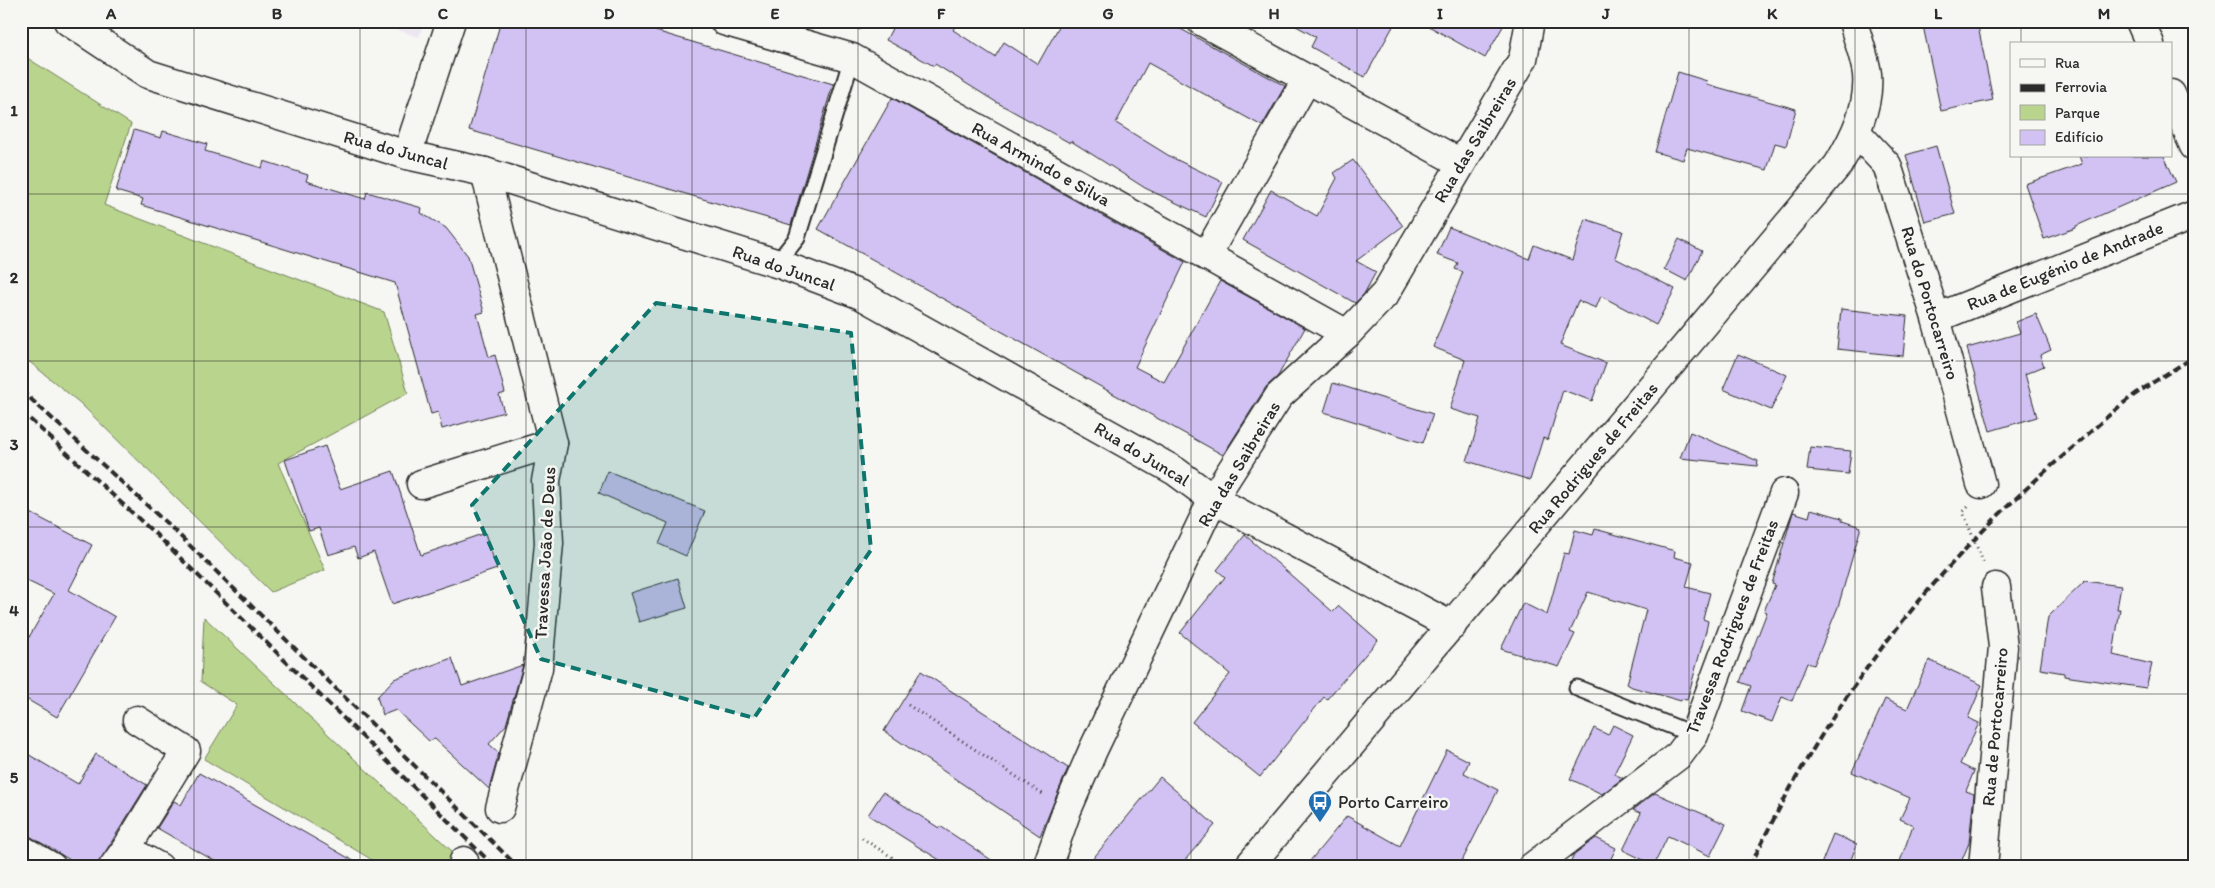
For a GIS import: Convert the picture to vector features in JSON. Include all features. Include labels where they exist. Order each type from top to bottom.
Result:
[{"type":"street","name":"Rua do Juncal","points":[[68,21],[148,74],[407,155],[485,172],[777,263],[861,295],[1175,471],[1213,499],[1452,626]]},
{"type":"street","points":[[407,155],[451,21]]},
{"type":"street","name":"Rua Armindo e Silva","points":[[724,21],[852,58],[1347,334]]},
{"type":"street","points":[[1201,21],[1461,163]]},
{"type":"street","name":"Rua das Saibreiras","points":[[1047,867],[1067,810],[1093,750],[1213,499],[1279,396],[1347,334],[1385,294],[1523,59],[1530,21]]},
{"type":"street","name":"Rua Rodrigues de Freitas","points":[[1254,865],[1838,165],[1857,133],[1863,108],[1867,75],[1853,21]]},
{"type":"street","points":[[2140,21],[2149,42]]},
{"type":"street","points":[[1206,256],[1307,79]]},
{"type":"street","points":[[2172,96],[2194,146]]},
{"type":"street","name":"Rua do Portocarreiro","points":[[1857,133],[1887,165],[1936,318],[1981,484]]},
{"type":"street","name":"Travessa João de Deus","points":[[485,172],[553,443],[546,481],[549,543],[538,668],[500,808]]},
{"type":"street","name":"Rua de Eugénio de Andrade","points":[[1936,318],[2194,214]]},
{"type":"street","name":"Travessa João de Deus","points":[[421,484],[553,443]]},
{"type":"street","name":"Travessa Rodrigues de Freitas","points":[[1532,867],[1679,755],[1694,735],[1784,493]]},
{"type":"street","name":"Rua de Portocarreiro","points":[[1983,867],[2003,647],[1996,587]]},
{"type":"street","points":[[137,720],[186,751],[120,858],[159,867]]},
{"type":"street","points":[[21,849],[52,867]]},
{"type":"lane","points":[[777,263],[797,238],[852,58]]},
{"type":"lane","points":[[1577,688],[1694,735]]},
{"type":"path","points":[[1981,484],[1972,493],[1975,502],[1963,512],[1988,578],[1982,585],[1987,588],[1996,587]]},
{"type":"path","points":[[908,705],[1067,810]]},
{"type":"path","points":[[862,838],[907,867]]},
{"type":"highlighted area","points":[[656,303],[851,333],[871,550],[754,718],[541,659],[472,505]]},
{"type":"shaded area","points":[[371,21],[424,21],[419,37]]},
{"type":"green space","points":[[21,54],[131,124],[104,205],[384,312],[408,393],[278,463],[325,570],[271,592],[80,403],[21,355]]},
{"type":"green space","points":[[204,617],[455,854],[451,867],[384,867],[204,759],[237,705],[201,682]]},
{"type":"building","points":[[501,21],[622,21],[833,84],[791,225],[469,130]]},
{"type":"building","points":[[896,21],[958,21],[953,30],[995,57],[1004,42],[1038,64],[1062,21],[1166,21],[1285,86],[1262,126],[1148,63],[1116,123],[1171,157],[1223,182],[1206,217],[1145,188],[1071,141],[1070,143],[996,102],[935,64],[934,66],[886,40]]},
{"type":"building","points":[[1287,21],[1396,21],[1365,77],[1311,47],[1316,37]]},
{"type":"building","points":[[1420,21],[1506,21],[1485,58]]},
{"type":"building","points":[[1922,21],[1977,21],[1993,100],[1941,111]]},
{"type":"building","points":[[1678,72],[1707,81],[1706,84],[1796,109],[1786,146],[1775,143],[1767,170],[1687,148],[1683,160],[1655,152]]},
{"type":"building","points":[[892,98],[1185,262],[1135,367],[1164,382],[1220,281],[1305,328],[1278,376],[1266,387],[1223,455],[818,229]]},
{"type":"building","points":[[134,130],[161,138],[163,131],[207,144],[205,151],[262,168],[264,161],[308,175],[306,181],[365,199],[367,192],[422,208],[421,213],[446,228],[468,256],[484,312],[477,314],[489,357],[495,355],[505,393],[499,395],[504,412],[442,429],[438,412],[431,414],[395,283],[141,205],[143,199],[116,191]]},
{"type":"building","points":[[1936,146],[1955,214],[1925,222],[1906,155]]},
{"type":"building","points":[[2080,158],[2165,158],[2176,182],[2076,226],[2076,228],[2044,239],[2025,184],[2082,164]]},
{"type":"building","points":[[1353,160],[1403,226],[1356,261],[1376,272],[1364,294],[1355,303],[1243,240],[1271,190],[1317,216],[1337,178],[1334,173]]},
{"type":"building","points":[[1585,219],[1623,231],[1615,258],[1675,289],[1656,325],[1601,296],[1596,308],[1578,301],[1560,345],[1606,363],[1592,401],[1563,390],[1548,440],[1543,438],[1530,480],[1467,461],[1480,418],[1450,409],[1465,360],[1433,347],[1463,272],[1455,269],[1458,263],[1437,255],[1449,227],[1529,259],[1534,245],[1572,260]]},
{"type":"building","points":[[1679,239],[1702,251],[1687,281],[1664,269]]},
{"type":"building","points":[[1841,309],[1907,316],[1903,356],[1837,349]]},
{"type":"building","points":[[2036,314],[2051,350],[2040,355],[2044,366],[2025,374],[2037,417],[1990,431],[1967,348],[2020,333],[2016,322]]},
{"type":"building","points":[[1738,354],[1787,375],[1771,410],[1723,389]]},
{"type":"building","points":[[1333,383],[1433,414],[1423,443],[1324,412]]},
{"type":"building","points":[[1690,432],[1758,461],[1757,466],[1680,458]]},
{"type":"building","points":[[325,446],[340,489],[393,471],[421,555],[485,533],[497,569],[392,604],[374,552],[358,558],[354,547],[328,555],[319,528],[309,531],[285,460]]},
{"type":"building","points":[[1810,447],[1851,451],[1848,474],[1807,470]]},
{"type":"building","points":[[608,471],[705,511],[686,556],[659,544],[668,523],[599,493]]},
{"type":"building","points":[[21,508],[92,545],[69,590],[115,617],[57,717],[21,696],[21,651],[54,594],[21,578]]},
{"type":"building","points":[[1811,509],[1842,518],[1842,521],[1861,527],[1838,607],[1814,665],[1807,663],[1792,701],[1782,697],[1772,722],[1742,711],[1751,686],[1740,682],[1767,612],[1764,611],[1775,585],[1772,584],[1793,512],[1809,517]]},
{"type":"building","points":[[1595,529],[1675,551],[1674,557],[1693,562],[1686,587],[1710,593],[1703,619],[1708,621],[1706,631],[1687,700],[1681,699],[1681,701],[1627,684],[1646,610],[1588,592],[1570,632],[1575,634],[1559,667],[1501,649],[1523,603],[1547,615],[1564,553],[1569,554],[1575,530],[1593,535]]},
{"type":"building","points":[[1245,535],[1333,612],[1339,606],[1378,640],[1327,699],[1324,697],[1260,777],[1192,722],[1230,674],[1180,633],[1225,577],[1217,570]]},
{"type":"building","points":[[678,578],[687,608],[639,622],[630,593]]},
{"type":"building","points":[[2085,581],[2121,586],[2117,609],[2120,609],[2113,655],[2152,664],[2146,688],[2064,676],[2064,673],[2040,669],[2048,617]]},
{"type":"building","points":[[452,658],[462,686],[523,665],[506,725],[489,744],[499,753],[489,789],[435,739],[429,741],[396,710],[383,715],[377,697],[394,679]]},
{"type":"building","points":[[1929,660],[1982,685],[1968,718],[1979,723],[1960,764],[1974,771],[1966,791],[1974,794],[1969,843],[1959,867],[1898,867],[1913,825],[1900,819],[1910,798],[1852,772],[1885,699],[1907,709]]},
{"type":"building","points":[[921,671],[1068,768],[1040,836],[884,731]]},
{"type":"building","points":[[1613,725],[1633,735],[1614,774],[1623,778],[1602,794],[1570,779],[1594,728],[1608,735]]},
{"type":"building","points":[[21,750],[78,784],[96,754],[147,785],[99,862],[82,867],[21,831]]},
{"type":"building","points":[[1447,750],[1469,761],[1464,773],[1498,790],[1459,867],[1305,867],[1347,816],[1400,846]]},
{"type":"building","points":[[199,773],[364,867],[225,867],[157,828],[174,801],[181,805]]},
{"type":"building","points":[[1160,777],[1215,825],[1179,867],[1086,867]]},
{"type":"building","points":[[883,792],[939,828],[940,826],[1002,867],[951,867],[917,846],[868,815]]},
{"type":"building","points":[[1655,793],[1726,824],[1710,856],[1668,836],[1654,865],[1623,850],[1641,813],[1633,810]]},
{"type":"building","points":[[1833,834],[1857,844],[1848,867],[1820,867]]},
{"type":"building","points":[[1596,838],[1616,848],[1607,867],[1568,867],[1574,854]]},
{"type":"railway","points":[[1750,867],[1780,807],[1813,749],[1887,641],[1928,590],[1973,541],[2020,495],[2107,417],[2138,392],[2194,357]]},
{"type":"railway","points":[[21,390],[174,530],[518,867]]},
{"type":"railway","points":[[21,411],[163,541],[495,867]]},
{"type":"place","name":"Porto Carreiro","points":[[1320,823]]}]
